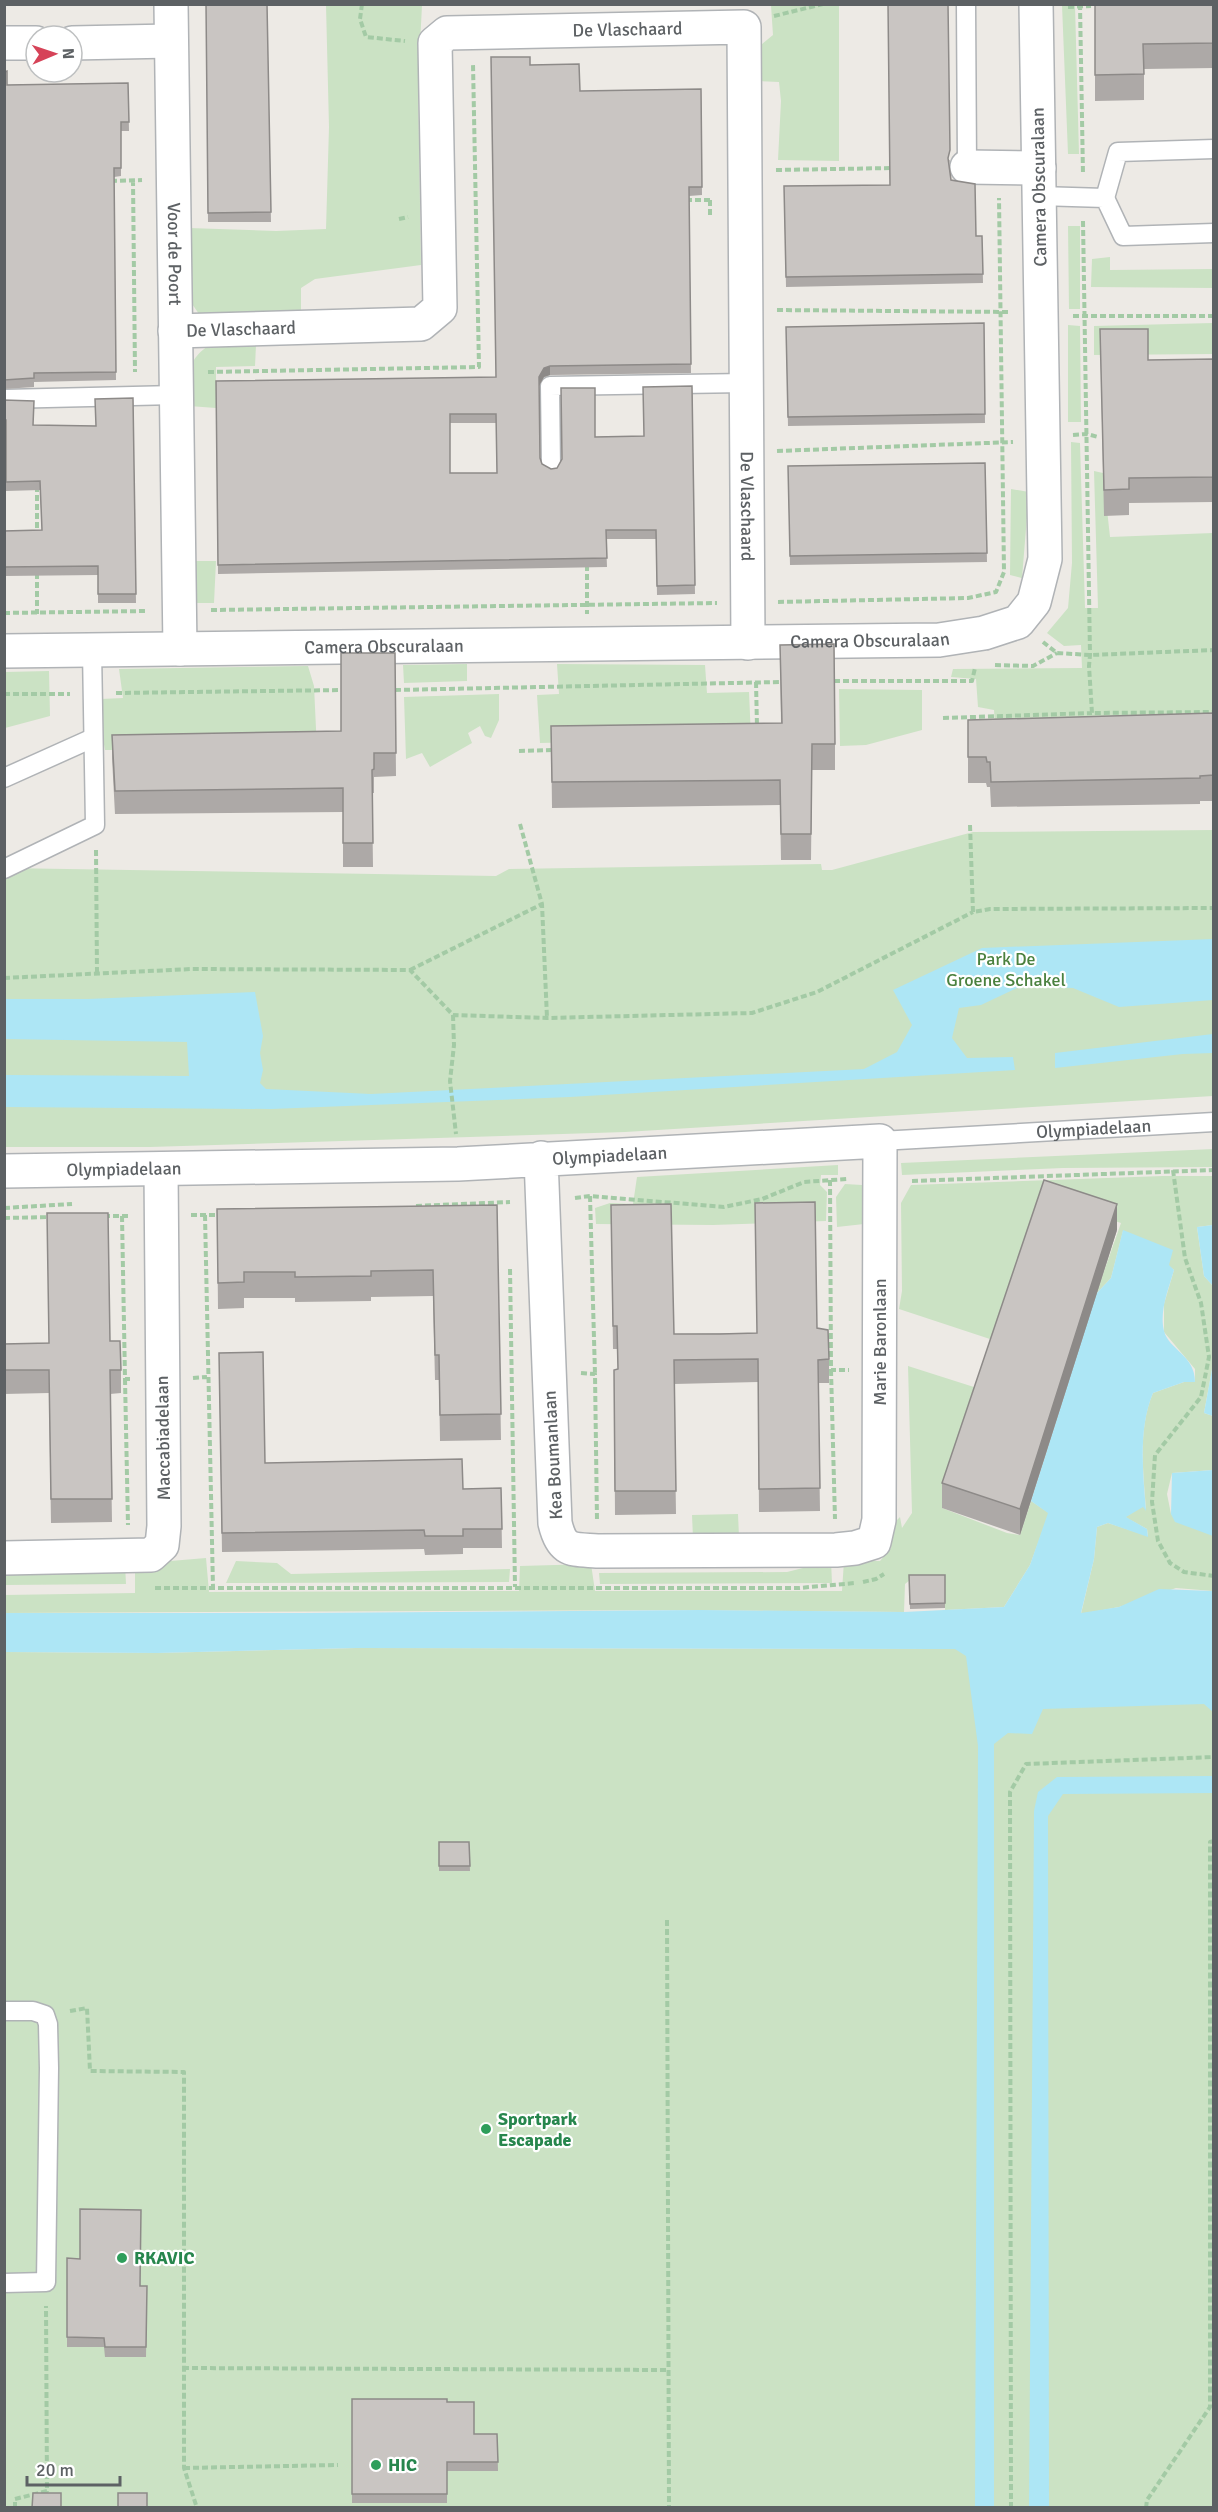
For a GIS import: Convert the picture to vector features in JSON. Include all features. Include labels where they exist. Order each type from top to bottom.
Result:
[{"type":"street","name":"Voor de Poort","points":[[171,4],[180,649]]},
{"type":"street","name":"Camera Obscuralaan","points":[[4,651],[939,639],[984,633],[1018,622],[1034,602],[1045,559],[1036,4]]},
{"type":"street","name":"De Vlaschaard","points":[[175,331],[421,324],[440,308],[435,43],[447,33],[744,27],[748,643]]},
{"type":"street","points":[[84,43],[171,41]]},
{"type":"street","points":[[4,43],[24,43]]},
{"type":"street","points":[[983,167],[1039,182]]},
{"type":"street","name":"Olympiadelaan","points":[[4,1172],[459,1164],[880,1141]]},
{"type":"street","name":"Marie Baronlaan","points":[[874,1542],[879,1520],[880,1141]]},
{"type":"street","name":"Kea Boumanlaan","points":[[542,1158],[555,1523],[560,1540],[568,1549],[597,1551],[836,1550],[855,1548],[874,1542]]},
{"type":"street","name":"Maccabiadelaan","points":[[4,1558],[151,1555],[162,1545],[164,1526],[161,1169]]},
{"type":"lane","points":[[966,4],[983,167]]},
{"type":"lane","points":[[1214,150],[1118,152],[1105,198],[1123,236],[1214,233]]},
{"type":"lane","points":[[1039,182],[1083,197],[1105,198]]},
{"type":"lane","points":[[551,467],[550,386],[746,383]]},
{"type":"lane","points":[[4,399],[176,395]]},
{"type":"lane","points":[[4,869],[95,825],[92,650]]},
{"type":"lane","points":[[4,778],[93,738]]},
{"type":"lane","name":"Olympiadelaan","points":[[880,1141],[1214,1122]]},
{"type":"lane","points":[[4,2011],[33,2011],[45,2015],[48,2024],[49,2068],[46,2282],[4,2283]]},
{"type":"path","points":[[362,4],[360,19],[366,38],[435,43]]},
{"type":"path","points":[[744,27],[783,12],[823,4]]},
{"type":"path","points":[[1080,4],[1089,666],[1092,713]]},
{"type":"path","points":[[4,613],[968,598],[996,592],[1004,572],[1001,311],[983,167]]},
{"type":"path","points":[[675,201],[745,185],[897,168]]},
{"type":"path","points":[[133,180],[136,396]]},
{"type":"path","points":[[109,181],[173,180]]},
{"type":"path","points":[[746,310],[1001,311],[1085,317],[1214,316]]},
{"type":"path","points":[[747,452],[1002,444],[1042,436],[1087,434],[1098,437]]},
{"type":"path","points":[[37,481],[37,540]]},
{"type":"path","points":[[585,645],[588,604],[587,558]]},
{"type":"path","points":[[37,564],[37,650]]},
{"type":"path","points":[[1018,622],[1057,653]]},
{"type":"path","points":[[987,664],[1034,666],[1057,653],[1090,655],[1214,650]]},
{"type":"path","points":[[834,681],[972,681],[976,664]]},
{"type":"path","points":[[756,682],[757,733]]},
{"type":"path","points":[[396,690],[780,682]]},
{"type":"path","points":[[4,694],[343,690]]},
{"type":"path","points":[[943,718],[1214,712]]},
{"type":"path","points":[[519,751],[555,750]]},
{"type":"path","points":[[520,824],[542,904],[547,1018]]},
{"type":"path","points":[[95,825],[97,974]]},
{"type":"path","points":[[970,825],[973,912]]},
{"type":"path","points":[[4,978],[192,969],[410,970],[542,904]]},
{"type":"path","points":[[453,1015],[547,1018],[752,1013],[817,992],[973,912],[990,909],[1214,908]]},
{"type":"path","points":[[410,970],[453,1015],[454,1045],[450,1081],[452,1108]]},
{"type":"path","points":[[1173,1170],[1185,1258],[1201,1303],[1209,1357],[1201,1397],[1155,1455],[1152,1502],[1158,1541],[1170,1563],[1184,1572],[1214,1576]]},
{"type":"path","points":[[413,1206],[542,1201],[590,1196],[724,1207],[762,1199],[804,1182],[830,1180],[880,1178],[902,1181],[1214,1170]]},
{"type":"path","points":[[830,1180],[831,1370],[836,1550]]},
{"type":"path","points":[[590,1196],[595,1374],[597,1587]]},
{"type":"path","points":[[98,1216],[228,1214]]},
{"type":"path","points":[[205,1215],[213,1588]]},
{"type":"path","points":[[4,1218],[63,1217]]},
{"type":"path","points":[[510,1261],[514,1587]]},
{"type":"path","points":[[831,1370],[879,1369]]},
{"type":"path","points":[[549,1372],[595,1374]]},
{"type":"path","points":[[125,1379],[128,1556]]},
{"type":"path","points":[[1011,2508],[1010,1792],[1026,1764],[1214,1757]]},
{"type":"path","points":[[1146,2508],[1147,2500],[1210,2407],[1210,1842],[1214,1841]]},
{"type":"path","points":[[667,1920],[669,2508]]},
{"type":"path","points":[[45,2015],[87,2008],[90,2071],[184,2072],[184,2468],[197,2508]]},
{"type":"path","points":[[15,2508],[15,2499],[47,2491],[46,2282]]},
{"type":"path","points":[[183,2368],[667,2370]]},
{"type":"path","points":[[184,2468],[338,2465]]},
{"type":"green space","points":[[326,5],[422,5],[418,84],[421,265],[315,279],[301,288],[301,315],[199,314],[190,301],[189,228],[276,231],[326,229],[329,127]]},
{"type":"green space","points":[[771,5],[839,5],[839,161],[778,160],[781,101],[779,82],[758,81],[756,49],[773,35]]},
{"type":"green space","points":[[1062,5],[1075,5],[1079,154],[1068,154]]},
{"type":"green space","points":[[1068,226],[1080,226],[1080,309],[1069,309]]},
{"type":"green space","points":[[1110,257],[1110,270],[1213,269],[1213,288],[1091,287],[1092,259]]},
{"type":"green space","points":[[1213,323],[1213,354],[1094,355],[1094,326]]},
{"type":"green space","points":[[1068,325],[1080,326],[1081,422],[1068,422]]},
{"type":"green space","points":[[211,344],[256,345],[255,366],[216,367],[216,408],[189,406],[189,378],[192,363],[202,350]]},
{"type":"green space","points":[[1071,442],[1080,443],[1085,608],[1098,608],[1094,471],[1103,473],[1110,537],[1213,533],[1213,733],[996,740],[994,710],[978,707],[976,679],[951,677],[953,669],[1082,668],[1081,645],[1064,646],[1047,633],[1068,608],[1072,563]]},
{"type":"green space","points":[[1011,489],[1029,492],[1022,578],[1010,575]]},
{"type":"green space","points":[[191,561],[216,561],[214,603],[192,603]]},
{"type":"green space","points":[[467,664],[467,681],[404,683],[403,665]]},
{"type":"green space","points":[[557,664],[705,665],[707,693],[749,692],[751,738],[540,743],[537,695],[559,694]]},
{"type":"green space","points":[[308,666],[314,686],[317,750],[105,750],[101,699],[123,698],[119,669]]},
{"type":"green space","points":[[49,671],[50,716],[5,728],[5,672]]},
{"type":"green space","points":[[839,689],[922,690],[922,730],[866,745],[840,746]]},
{"type":"green space","points":[[499,694],[499,720],[491,738],[485,736],[480,726],[468,733],[472,743],[430,767],[422,753],[406,759],[404,697]]},
{"type":"green space","name":"Park De Groene Schakel","points":[[1213,830],[1213,1096],[625,1132],[150,1147],[5,1147],[4,868],[496,876],[509,869],[821,864],[822,870],[832,870],[973,832]]},
{"type":"green space","points":[[1214,1149],[1213,1167],[1063,1168],[902,1175],[901,1163]]},
{"type":"green space","points":[[838,1165],[838,1175],[821,1175],[820,1185],[827,1192],[826,1221],[713,1225],[596,1224],[595,1208],[610,1203],[633,1204],[637,1177]]},
{"type":"green space","points":[[1213,1176],[1213,1225],[1197,1227],[1204,1276],[1213,1286],[1213,1364],[1204,1413],[1213,1416],[1213,1470],[1172,1473],[1167,1494],[1171,1514],[1213,1532],[1213,1591],[1176,1588],[1119,1607],[1081,1614],[1094,1559],[1097,1527],[1108,1523],[1148,1536],[1147,1529],[1125,1517],[1143,1506],[1146,1509],[1143,1435],[1148,1406],[1153,1393],[1184,1382],[1195,1382],[1195,1369],[1164,1332],[1164,1304],[1174,1270],[1123,1231],[1111,1278],[1096,1294],[1121,1223],[1042,1197],[999,1342],[899,1309],[902,1291],[901,1203],[911,1185]]},
{"type":"green space","points":[[845,1184],[862,1185],[864,1224],[837,1227],[836,1197]]},
{"type":"green space","points":[[908,1366],[977,1388],[942,1508],[1007,1533],[1020,1535],[1031,1501],[1049,1513],[1030,1565],[1004,1607],[945,1610],[945,1580],[910,1580],[905,1584],[904,1612],[667,1610],[5,1613],[4,1595],[135,1593],[135,1564],[206,1558],[209,1592],[519,1591],[520,1566],[591,1564],[595,1591],[842,1591],[844,1561],[880,1561],[891,1548],[893,1524],[900,1517],[902,1528],[912,1513]]},
{"type":"green space","points":[[738,1514],[739,1537],[693,1538],[692,1515]]},
{"type":"green space","points":[[236,1561],[277,1563],[291,1574],[510,1569],[509,1582],[226,1583]]},
{"type":"green space","points":[[831,1561],[832,1583],[600,1584],[599,1573],[787,1572]]},
{"type":"green space","points":[[125,1564],[126,1584],[5,1585],[4,1566]]},
{"type":"green space","name":"Sportpark Escapade","points":[[947,1647],[1213,1647],[1213,2507],[5,2508],[5,1652],[157,1653],[356,1648],[924,1649]]},
{"type":"water","points":[[1213,939],[1213,1000],[1119,1007],[1073,988],[1021,986],[981,1005],[959,1008],[952,1038],[967,1058],[1013,1057],[1015,1070],[570,1097],[271,1109],[5,1107],[5,1075],[189,1076],[187,1042],[5,1039],[5,999],[88,999],[255,992],[263,1036],[260,1053],[263,1070],[260,1083],[266,1089],[371,1094],[864,1069],[897,1052],[912,1025],[893,990],[982,948]]},
{"type":"water","points":[[1213,1034],[1213,1053],[1183,1054],[1055,1068],[1055,1053]]},
{"type":"water","points":[[1214,1225],[1213,1286],[1204,1276],[1197,1227]]},
{"type":"water","points":[[1123,1230],[1173,1250],[1169,1265],[1174,1270],[1164,1308],[1164,1331],[1167,1338],[1191,1365],[1195,1382],[1184,1382],[1153,1393],[1143,1436],[1146,1511],[1143,1507],[1126,1517],[1147,1529],[1148,1537],[1108,1523],[1097,1527],[1094,1559],[1081,1613],[1119,1607],[1159,1589],[1213,1591],[1213,1712],[1204,1704],[1043,1709],[1032,1734],[1008,1733],[994,1744],[994,2507],[975,2507],[978,1746],[966,1656],[955,1649],[356,1648],[157,1653],[5,1652],[5,1613],[700,1610],[904,1612],[1004,1607],[1030,1565],[1048,1513],[1031,1501],[1096,1294],[1111,1278]]},
{"type":"water","points":[[1213,1364],[1213,1416],[1204,1413]]},
{"type":"water","points":[[1213,1470],[1213,1536],[1175,1522],[1171,1514],[1172,1473]]},
{"type":"water","points":[[1213,1776],[1213,1793],[1063,1794],[1048,1816],[1049,2507],[1029,2507],[1034,1811],[1038,1792],[1057,1777]]},
{"type":"building","points":[[206,4],[267,4],[271,212],[208,213]]},
{"type":"building","points":[[888,4],[948,4],[950,150],[948,158],[951,180],[975,184],[976,236],[982,236],[983,274],[786,277],[784,186],[890,185]]},
{"type":"building","points":[[1095,4],[1214,4],[1214,43],[1143,44],[1144,74],[1095,75]]},
{"type":"building","points":[[491,57],[530,57],[530,65],[579,64],[580,91],[701,89],[702,187],[689,187],[691,364],[550,366],[544,368],[539,377],[540,458],[542,464],[551,469],[557,468],[562,459],[561,388],[595,388],[595,437],[644,436],[643,387],[692,386],[695,585],[657,586],[656,530],[606,530],[607,558],[218,565],[216,381],[496,377]],"holes":[[[450,414],[496,414],[497,473],[450,473]]]},
{"type":"building","points":[[7,71],[7,85],[128,83],[129,122],[121,122],[121,168],[114,168],[116,372],[34,373],[34,378],[4,380],[4,72]]},
{"type":"building","points":[[984,323],[985,414],[788,417],[786,327]]},
{"type":"building","points":[[1100,329],[1148,329],[1148,360],[1214,359],[1214,477],[1129,478],[1129,489],[1104,490]]},
{"type":"building","points":[[133,398],[136,594],[98,594],[98,566],[4,567],[4,531],[42,530],[40,481],[6,482],[4,400],[34,401],[33,425],[96,426],[95,399]]},
{"type":"building","points":[[985,463],[987,553],[790,556],[788,466]]},
{"type":"building","points":[[834,644],[835,744],[812,744],[811,834],[781,834],[780,780],[552,782],[551,726],[782,723],[780,645]]},
{"type":"building","points":[[341,653],[395,653],[396,753],[374,753],[374,769],[372,770],[373,843],[343,843],[343,788],[115,791],[112,735],[341,731]]},
{"type":"building","points":[[1214,713],[1214,775],[1200,776],[1200,778],[991,782],[990,762],[987,762],[986,757],[968,757],[968,720]]},
{"type":"building","points":[[1044,1180],[1117,1204],[1020,1509],[942,1483]]},
{"type":"building","points":[[815,1202],[817,1328],[828,1330],[829,1359],[818,1360],[820,1488],[759,1489],[758,1359],[674,1360],[676,1491],[615,1491],[614,1370],[618,1369],[617,1326],[613,1326],[611,1205],[671,1204],[674,1334],[720,1334],[757,1333],[755,1203]]},
{"type":"building","points":[[497,1205],[501,1414],[440,1415],[439,1355],[435,1355],[433,1270],[371,1271],[371,1276],[295,1277],[295,1272],[244,1272],[244,1282],[218,1283],[217,1209]]},
{"type":"building","points":[[47,1213],[108,1213],[110,1341],[120,1341],[121,1370],[110,1370],[112,1499],[51,1499],[49,1370],[4,1370],[4,1344],[49,1343]]},
{"type":"building","points":[[263,1352],[265,1463],[462,1459],[463,1489],[501,1488],[502,1529],[463,1529],[463,1536],[425,1536],[424,1530],[222,1533],[219,1353]]},
{"type":"building","points":[[909,1575],[945,1575],[945,1603],[910,1604]]},
{"type":"building","points":[[439,1842],[469,1842],[470,1866],[439,1866]]},
{"type":"building","points":[[80,2209],[141,2210],[140,2286],[147,2286],[146,2347],[105,2347],[104,2338],[67,2337],[67,2258],[80,2259]]},
{"type":"building","points":[[352,2399],[447,2399],[447,2402],[474,2402],[474,2434],[497,2434],[498,2462],[447,2462],[447,2494],[352,2494]]},
{"type":"building","points":[[33,2493],[61,2493],[61,2507],[118,2507],[118,2493],[147,2493],[147,2508],[32,2508]]},
{"type":"place","name":"Sportpark Escapade","points":[[486,2129]]},
{"type":"place","name":"RKAVIC","points":[[122,2258]]},
{"type":"place","name":"HIC","points":[[376,2465]]}]
